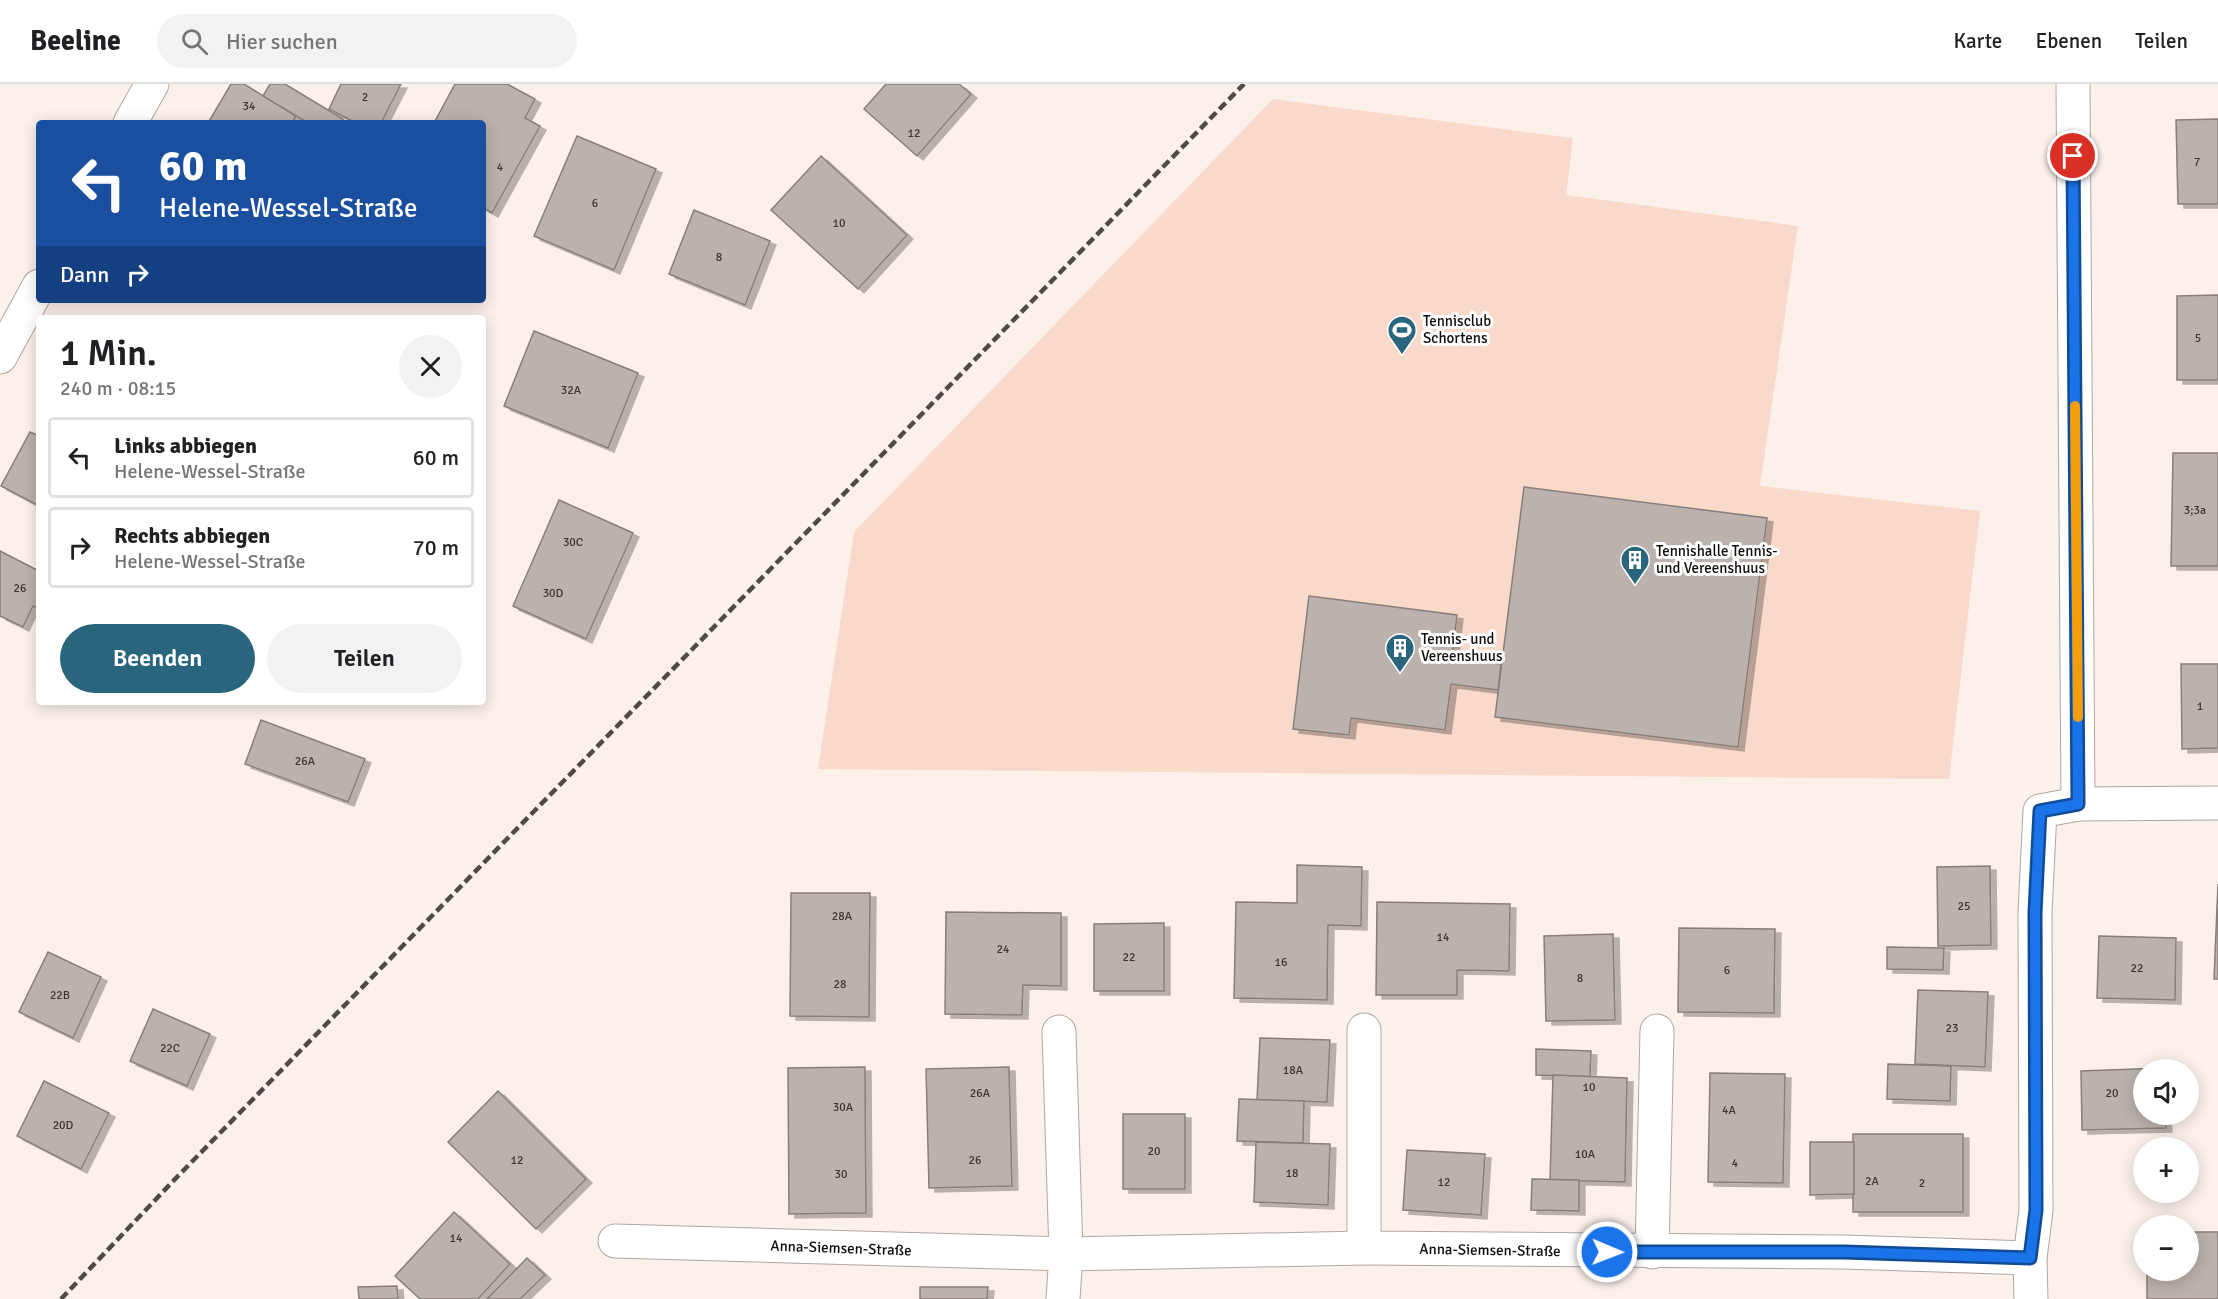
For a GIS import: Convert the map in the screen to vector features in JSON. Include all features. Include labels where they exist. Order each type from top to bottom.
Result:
[{"type":"street","points":[[132,120],[152,84]]},
{"type":"street","points":[[2073,84],[2078,804]]},
{"type":"street","points":[[0,357],[36,291]]},
{"type":"street","points":[[2031,1299],[2030,1258],[2036,1210],[2035,912],[2040,811],[2078,804],[2218,803]]},
{"type":"street","points":[[1364,1030],[1364,1248]]},
{"type":"street","points":[[1652,1252],[1657,1031]]},
{"type":"street","points":[[1059,1032],[1066,1254],[1063,1299]]},
{"type":"street","name":"Anna-Siemsen-Straße","points":[[615,1241],[1066,1254],[1364,1248],[1844,1252],[2030,1258]]},
{"type":"shaded area","name":"Tennisclub Schortens","points":[[1273,99],[1573,138],[1566,195],[1798,226],[1760,486],[1980,511],[1949,779],[818,769],[854,532]]},
{"type":"building","points":[[231,84],[244,84],[296,116],[294,120],[210,120]]},
{"type":"building","points":[[270,84],[285,84],[343,119],[303,120],[263,96]]},
{"type":"building","points":[[341,84],[401,84],[383,120],[350,120],[329,109]]},
{"type":"building","points":[[455,84],[507,84],[535,99],[525,118],[540,126],[492,213],[486,210],[486,120],[436,120]]},
{"type":"building","points":[[886,84],[959,84],[971,94],[917,156],[864,109]]},
{"type":"building","points":[[2218,119],[2218,204],[2178,204],[2176,120]]},
{"type":"building","points":[[577,136],[656,169],[614,270],[534,236]]},
{"type":"building","points":[[821,156],[907,235],[858,289],[771,210]]},
{"type":"building","points":[[694,210],[770,241],[745,305],[669,274]]},
{"type":"building","points":[[2218,295],[2218,380],[2177,380],[2177,296]]},
{"type":"building","points":[[534,331],[638,373],[608,448],[504,406]]},
{"type":"building","points":[[30,432],[36,435],[36,504],[1,486]]},
{"type":"building","points":[[2173,453],[2218,453],[2218,566],[2171,566]]},
{"type":"building","name":"Tennishalle Tennis- und Vereenshuus","points":[[1524,487],[1767,518],[1738,747],[1495,717]]},
{"type":"building","points":[[559,500],[633,533],[586,639],[513,606]]},
{"type":"building","points":[[0,551],[36,569],[36,608],[33,606],[23,627],[0,616]]},
{"type":"building","name":"Tennis- und Vereenshuus","points":[[1309,596],[1457,615],[1452,658],[1501,664],[1498,690],[1451,684],[1445,730],[1351,718],[1349,735],[1293,729]]},
{"type":"building","points":[[2181,664],[2218,664],[2218,748],[2182,749]]},
{"type":"building","points":[[261,720],[365,759],[348,802],[245,764]]},
{"type":"building","points":[[1297,865],[1362,867],[1361,926],[1328,925],[1327,1000],[1234,998],[1236,902],[1297,903]]},
{"type":"building","points":[[1990,866],[1991,945],[1938,946],[1937,867]]},
{"type":"building","points":[[2218,884],[2218,979],[2214,979]]},
{"type":"building","points":[[791,893],[870,893],[869,1017],[790,1016]]},
{"type":"building","points":[[1377,902],[1510,904],[1509,971],[1457,970],[1457,995],[1376,995]]},
{"type":"building","points":[[946,912],[1061,913],[1061,986],[1023,985],[1022,1015],[945,1014]]},
{"type":"building","points":[[1164,923],[1164,991],[1094,991],[1094,924]]},
{"type":"building","points":[[1679,928],[1775,929],[1774,1013],[1678,1012]]},
{"type":"building","points":[[1613,934],[1615,1020],[1546,1021],[1544,936]]},
{"type":"building","points":[[2099,936],[2176,938],[2175,1000],[2097,998]]},
{"type":"building","points":[[1887,947],[1944,948],[1943,970],[1887,969]]},
{"type":"building","points":[[48,952],[101,977],[73,1038],[19,1012]]},
{"type":"building","points":[[1918,990],[1988,992],[1985,1067],[1915,1064]]},
{"type":"building","points":[[153,1009],[210,1034],[187,1086],[130,1061]]},
{"type":"building","points":[[1260,1038],[1330,1040],[1327,1102],[1257,1100]]},
{"type":"building","points":[[1536,1049],[1591,1051],[1590,1077],[1536,1075]]},
{"type":"building","points":[[1888,1064],[1951,1066],[1950,1101],[1887,1099]]},
{"type":"building","points":[[865,1067],[866,1213],[789,1214],[788,1068]]},
{"type":"building","points":[[1009,1067],[1012,1186],[929,1188],[926,1069]]},
{"type":"building","points":[[2133,1069],[2133,1125],[2166,1125],[2166,1128],[2082,1130],[2081,1071]]},
{"type":"building","points":[[1710,1073],[1785,1074],[1783,1183],[1708,1182]]},
{"type":"building","points":[[1553,1075],[1627,1078],[1625,1182],[1550,1180]]},
{"type":"building","points":[[44,1081],[109,1113],[81,1169],[17,1136]]},
{"type":"building","points":[[498,1091],[586,1179],[536,1229],[448,1142]]},
{"type":"building","points":[[1239,1099],[1304,1101],[1303,1143],[1237,1141]]},
{"type":"building","points":[[1123,1114],[1185,1114],[1185,1189],[1123,1189]]},
{"type":"building","points":[[1853,1134],[1963,1134],[1963,1212],[1853,1212]]},
{"type":"building","points":[[1256,1142],[1330,1144],[1328,1205],[1254,1202]]},
{"type":"building","points":[[1810,1142],[1854,1142],[1854,1194],[1810,1195]]},
{"type":"building","points":[[1407,1150],[1485,1154],[1481,1215],[1403,1210]]},
{"type":"building","points":[[1532,1179],[1579,1180],[1579,1211],[1531,1210]]},
{"type":"building","points":[[454,1212],[510,1264],[478,1299],[420,1299],[395,1276]]},
{"type":"building","points":[[2199,1232],[2218,1232],[2218,1299],[2147,1299],[2147,1281],[2199,1281]]},
{"type":"building","points":[[527,1258],[545,1275],[520,1299],[487,1299]]},
{"type":"building","points":[[397,1286],[398,1299],[359,1299],[358,1287]]},
{"type":"building","points":[[920,1287],[988,1287],[987,1299],[920,1299]]},
{"type":"railway","points":[[61,1299],[178,1176],[1244,84]]},
{"type":"slow traffic","points":[[2075,406],[2078,717]]},
{"type":"place","name":"Tennisclub Schortens","points":[[1402,356]]},
{"type":"place","name":"Tennishalle Tennis- und Vereenshuus","points":[[1635,586]]},
{"type":"place","name":"Tennis- und Vereenshuus","points":[[1400,674]]},
{"type":"route","points":[[1607,1252],[1844,1252],[2030,1258],[2036,1210],[2035,912],[2040,811],[2078,804],[2073,156]]}]
